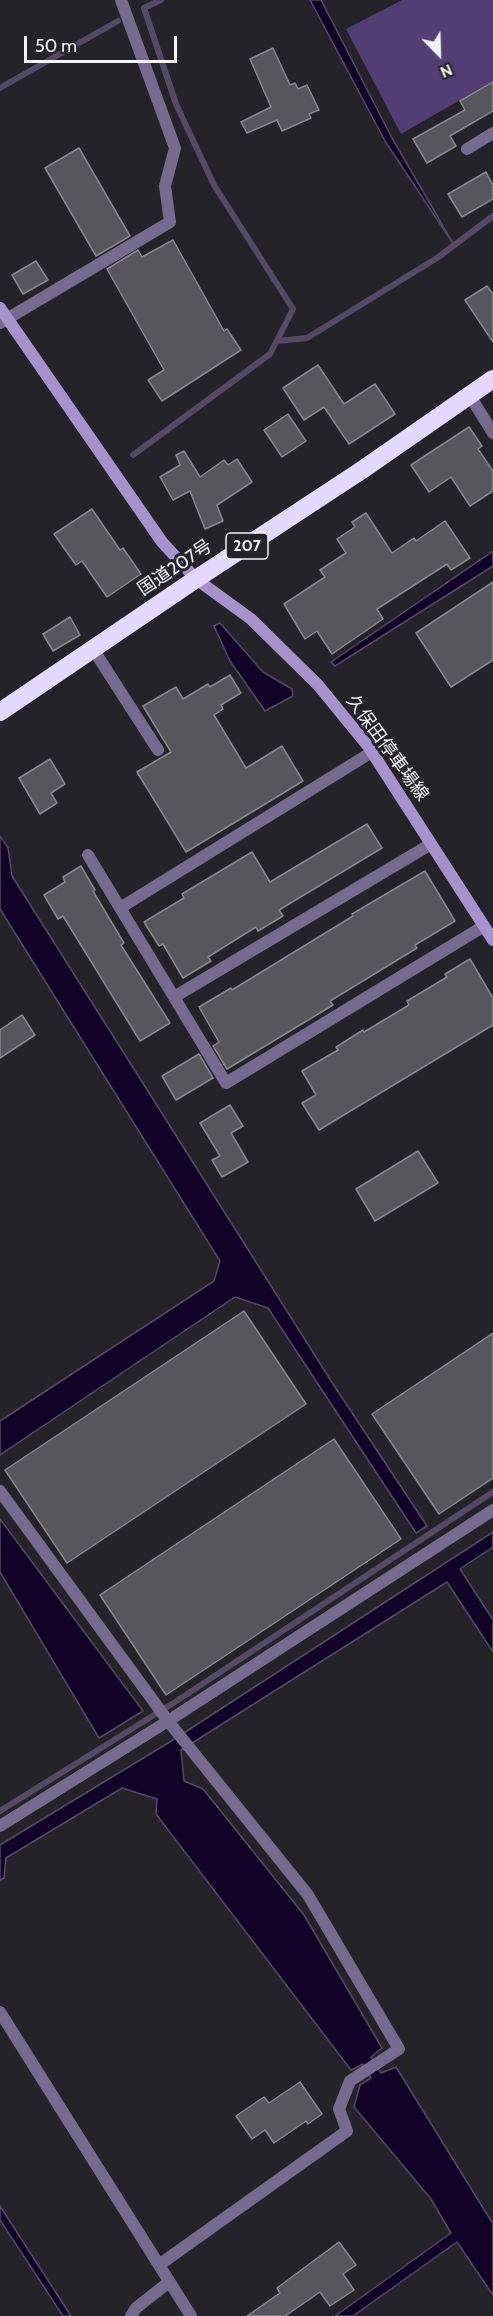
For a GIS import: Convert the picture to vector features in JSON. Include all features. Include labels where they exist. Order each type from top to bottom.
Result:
[{"type":"highway","name":"国道207号","points":[[0,712],[362,470],[493,379]]},
{"type":"main road","name":"久保田停車場線","points":[[2,317],[162,542],[196,579],[251,619],[318,685],[372,752],[493,940]]},
{"type":"street","points":[[2,317],[170,222],[165,186],[175,148],[121,0]]},
{"type":"street","points":[[467,149],[493,133]]},
{"type":"street","points":[[470,396],[493,433]]},
{"type":"street","points":[[93,649],[158,750]]},
{"type":"street","points":[[120,908],[372,752]]},
{"type":"street","points":[[174,997],[431,844]]},
{"type":"street","points":[[88,855],[226,1083],[484,926]]},
{"type":"street","points":[[0,1491],[172,1726],[308,1895],[399,2049],[350,2081],[339,2109],[347,2131],[159,2265]]},
{"type":"street","points":[[0,1826],[172,1726],[493,1510]]},
{"type":"street","points":[[0,2012],[191,2316]]},
{"type":"street","points":[[131,2316],[136,2308],[169,2282]]},
{"type":"shaded area","points":[[310,0],[321,0],[392,138],[454,245],[385,141]]},
{"type":"shaded area","points":[[402,0],[493,0],[493,81],[401,134],[346,29]]},
{"type":"shaded area","points":[[493,551],[493,566],[335,666],[331,662]]},
{"type":"shaded area","points":[[220,623],[263,672],[292,689],[293,696],[265,711],[230,661],[214,626]]},
{"type":"shaded area","points":[[0,836],[8,848],[12,876],[333,1384],[427,1526],[416,1533],[268,1308],[235,1297],[0,1455],[0,1421],[214,1281],[220,1261],[0,909]]},
{"type":"shaded area","points":[[0,1519],[143,1711],[99,1738],[0,1572]]},
{"type":"shaded area","points":[[493,1532],[493,1547],[460,1569],[493,1620],[493,1652],[447,1582],[181,1750],[184,1781],[203,1789],[304,1915],[382,2048],[371,2057],[381,2073],[396,2067],[493,2224],[493,2295],[457,2242],[353,2316],[335,2316],[451,2233],[431,2199],[354,2107],[360,2085],[371,2078],[363,2064],[351,2070],[156,1814],[157,1799],[122,1788],[6,1858],[4,1878],[0,1880],[0,1845],[173,1740]]},
{"type":"shaded area","points":[[0,2206],[71,2316],[63,2316],[0,2220]]},
{"type":"building","points":[[273,48],[290,85],[295,83],[298,89],[307,85],[319,110],[309,114],[311,118],[282,131],[277,120],[247,133],[241,122],[271,107],[250,59]]},
{"type":"building","points":[[493,82],[493,111],[450,136],[456,146],[427,163],[413,139],[465,110],[460,101]]},
{"type":"building","points":[[79,148],[130,236],[96,256],[45,168]]},
{"type":"building","points":[[486,172],[493,185],[493,199],[462,217],[448,194]]},
{"type":"building","points":[[173,240],[224,331],[227,329],[241,350],[162,401],[148,380],[164,370],[107,269],[138,250],[142,257]]},
{"type":"building","points":[[36,261],[48,280],[23,294],[12,275]]},
{"type":"building","points":[[487,286],[493,294],[493,342],[465,300]]},
{"type":"building","points":[[318,365],[344,404],[375,384],[395,414],[349,444],[324,407],[304,420],[283,388]]},
{"type":"building","points":[[288,414],[306,441],[282,457],[264,430]]},
{"type":"building","points":[[469,427],[482,446],[478,449],[493,471],[493,491],[470,506],[451,477],[429,492],[411,465]]},
{"type":"building","points":[[184,451],[200,477],[224,460],[228,465],[237,459],[252,482],[217,505],[223,521],[205,529],[190,491],[173,500],[160,477],[180,465],[176,455]]},
{"type":"building","points":[[92,509],[120,550],[123,548],[141,574],[107,597],[82,561],[76,565],[54,534]]},
{"type":"building","points":[[366,513],[392,553],[414,538],[416,541],[445,521],[470,558],[451,570],[447,564],[377,609],[383,619],[332,654],[317,631],[305,639],[284,604],[325,577],[320,570],[346,553],[337,539],[355,527],[352,522]]},
{"type":"building","points":[[493,582],[493,660],[451,687],[416,633]]},
{"type":"building","points":[[70,617],[80,635],[53,651],[43,634]]},
{"type":"building","points":[[230,675],[241,693],[221,705],[223,709],[214,715],[246,768],[282,746],[303,781],[186,852],[137,772],[171,752],[143,706],[176,687],[183,699],[208,684],[210,687]]},
{"type":"building","points":[[50,759],[65,784],[51,793],[57,803],[40,814],[19,778]]},
{"type":"building","points":[[367,824],[382,848],[279,910],[283,916],[258,931],[256,927],[208,957],[211,961],[183,978],[163,944],[159,946],[144,922],[184,898],[182,894],[252,852],[270,882]]},
{"type":"building","points":[[81,866],[124,943],[121,945],[170,1023],[140,1041],[63,916],[58,919],[44,895],[65,882],[63,877]]},
{"type":"building","points":[[425,871],[455,921],[415,945],[417,948],[330,1001],[333,1005],[227,1069],[213,1046],[219,1042],[199,1007],[231,988],[232,990]]},
{"type":"building","points":[[470,959],[493,998],[493,1025],[319,1130],[302,1103],[316,1095],[302,1071],[338,1050],[336,1047],[363,1030],[364,1032],[409,1005],[407,1001],[447,977],[445,974]]},
{"type":"building","points":[[22,1015],[35,1035],[0,1058],[0,1030]]},
{"type":"building","points":[[199,1054],[213,1078],[176,1100],[162,1076]]},
{"type":"building","points":[[230,1105],[243,1126],[231,1133],[248,1162],[222,1177],[212,1160],[220,1156],[200,1123]]},
{"type":"building","points":[[418,1151],[438,1183],[375,1221],[356,1189]]},
{"type":"building","points":[[244,1311],[306,1404],[67,1563],[5,1470]]},
{"type":"building","points":[[493,1333],[493,1478],[439,1514],[372,1414]]},
{"type":"building","points":[[334,1439],[401,1539],[166,1695],[100,1595]]},
{"type":"building","points":[[300,2082],[322,2114],[308,2124],[306,2121],[274,2143],[265,2130],[252,2139],[236,2116],[264,2097],[269,2103]]},
{"type":"building","points":[[339,2242],[356,2265],[343,2274],[354,2290],[330,2306],[320,2292],[285,2316],[247,2316],[280,2293],[277,2288]]},
{"type":"waterway","points":[[133,455],[270,354],[293,309],[214,185],[176,104],[144,8],[161,0]]},
{"type":"waterway","points":[[0,88],[118,21]]},
{"type":"waterway","points":[[277,341],[307,338],[437,258],[493,216]]},
{"type":"waterway","points":[[0,1811],[175,1702],[493,1492]]}]
